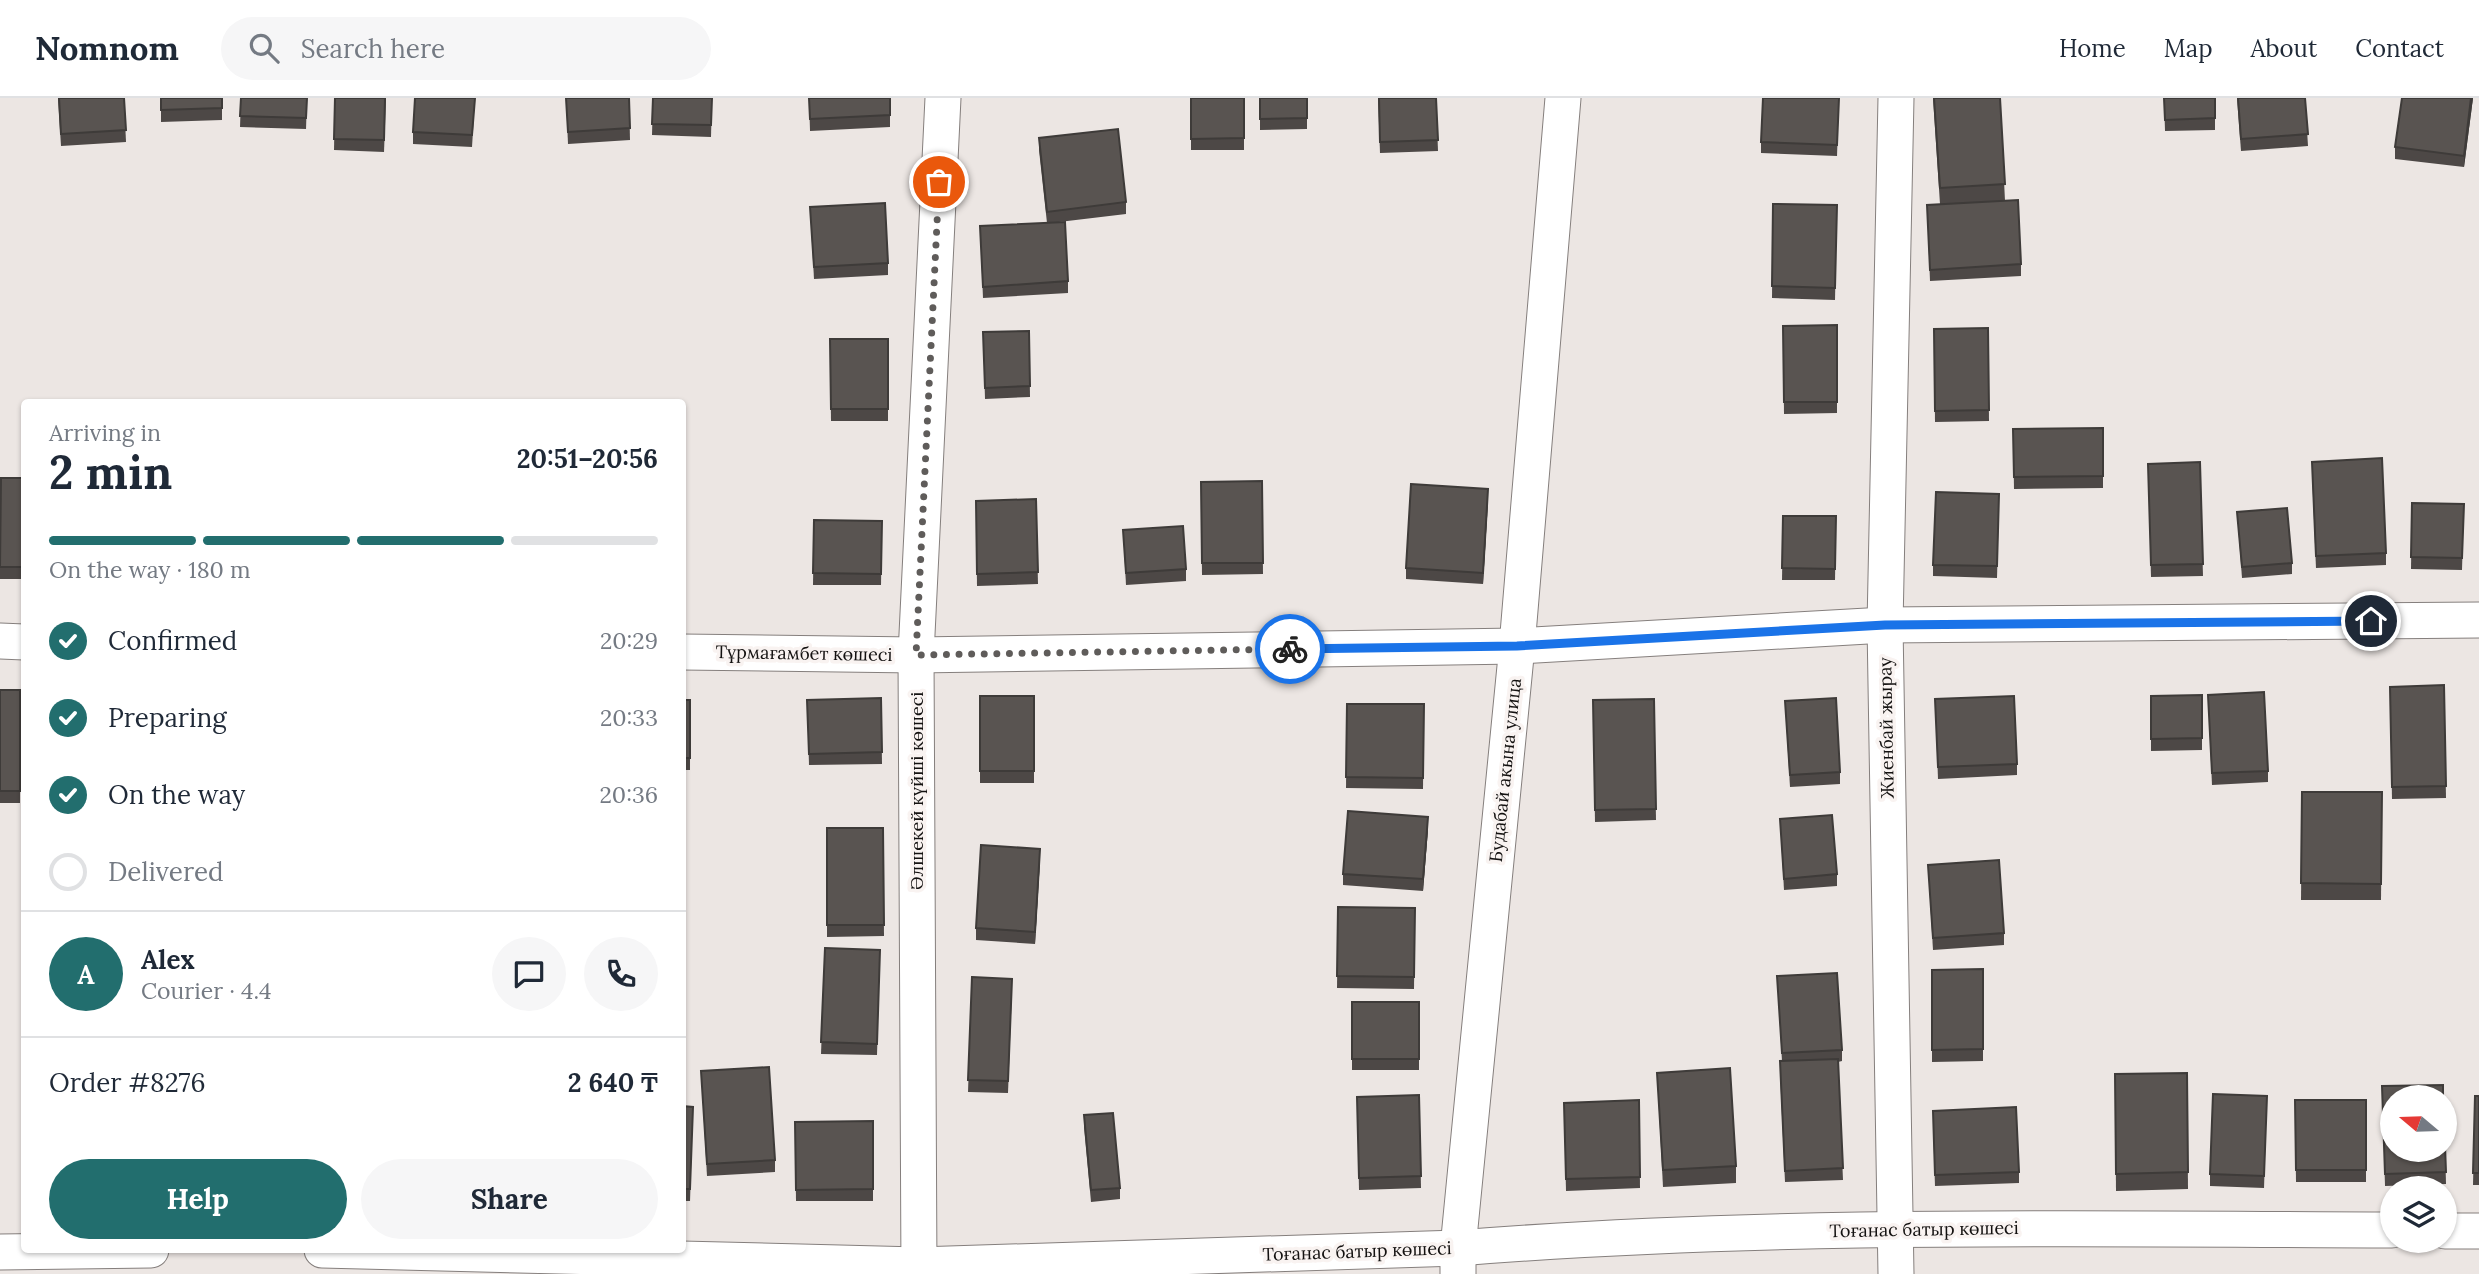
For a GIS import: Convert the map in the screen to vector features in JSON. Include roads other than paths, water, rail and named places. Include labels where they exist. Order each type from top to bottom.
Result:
[{"type":"street","name":"Әлшекей күйші көшесі","points":[[918,1269],[916,655],[943,98]]},
{"type":"street","name":"Будабай акына улица","points":[[1458,1261],[1517,646],[1563,98]]},
{"type":"street","name":"Жиенбай жырау","points":[[1896,98],[1885,625],[1896,1274]]},
{"type":"street","name":"Тұрмағамбет көшесі","points":[[686,652],[916,655],[1517,646],[1885,625],[2479,620]]},
{"type":"street","points":[[0,641],[21,642]]},
{"type":"street","name":"Тоғанас батыр көшесі","points":[[416,1253],[918,1269],[1458,1261],[1543,1241],[1895,1227],[2380,1230]]},
{"type":"street","points":[[2457,1231],[2479,1231]]},
{"type":"street","points":[[0,1252],[21,1252]]}]
